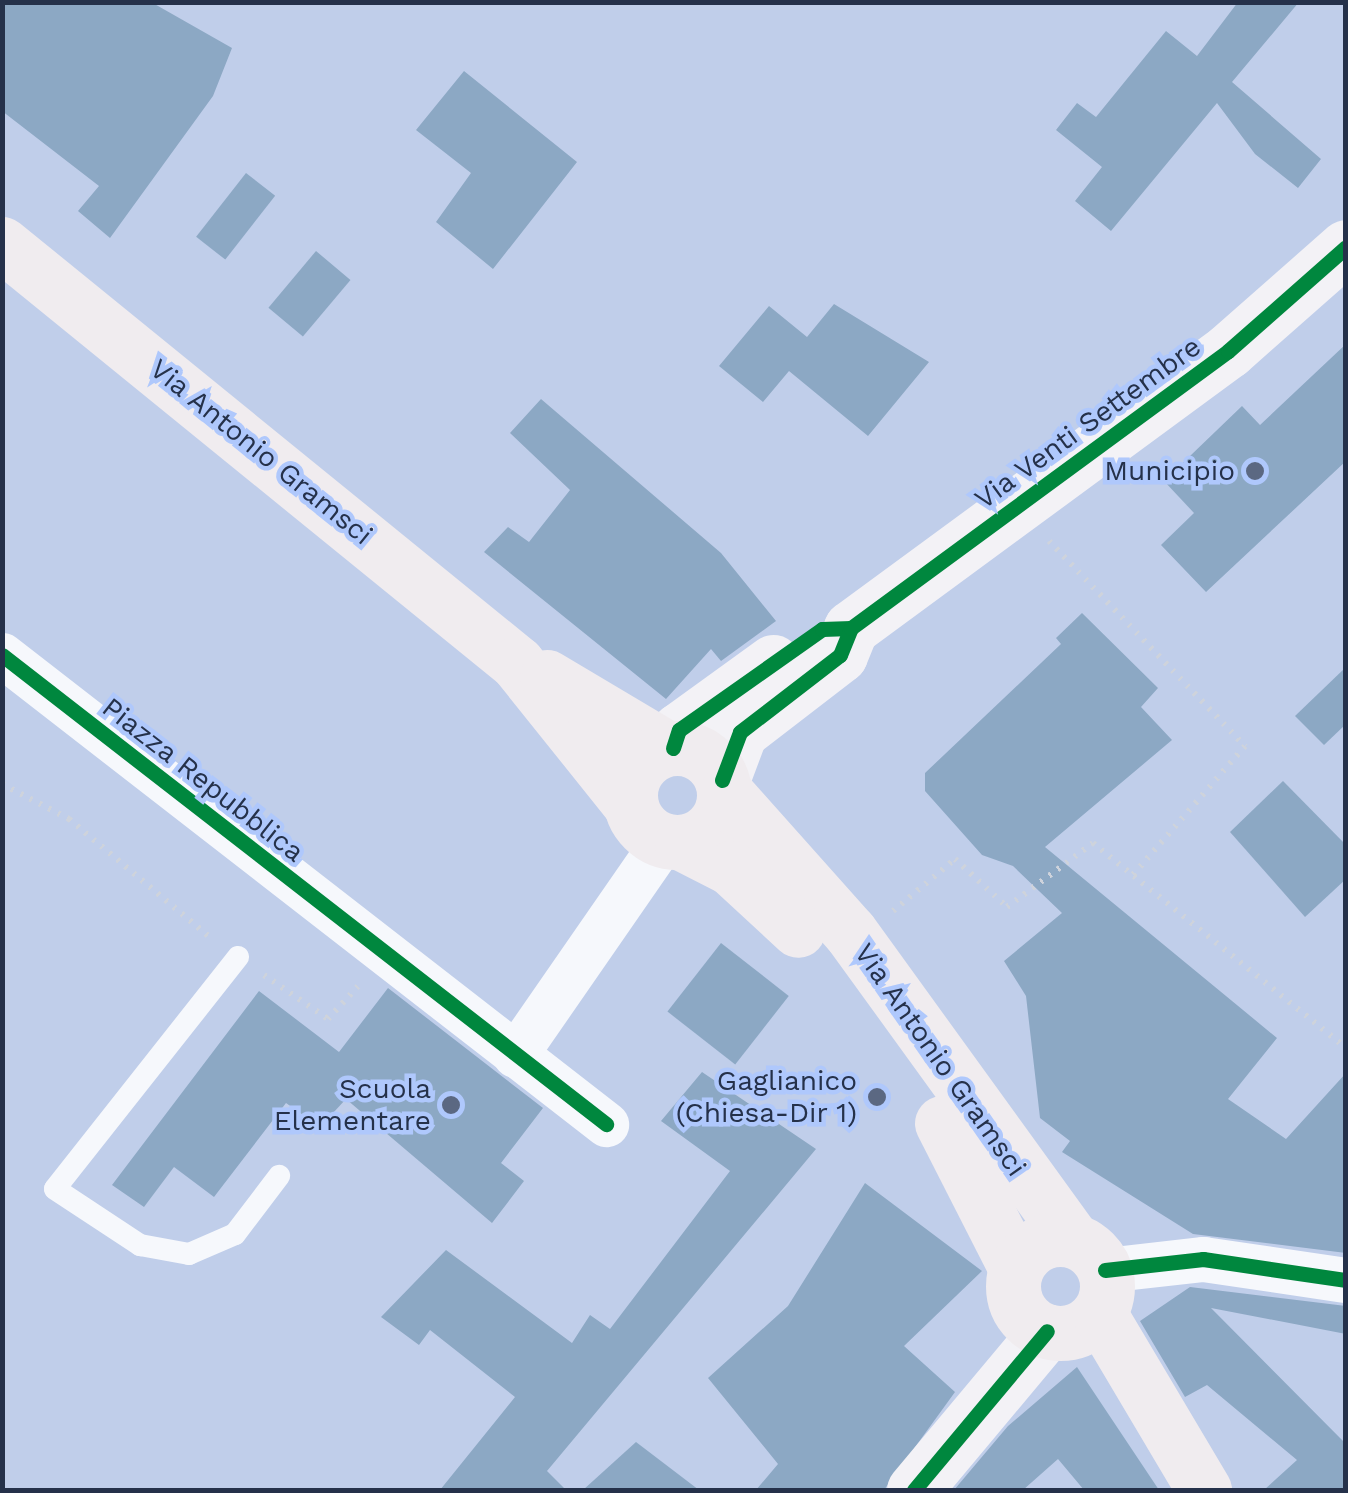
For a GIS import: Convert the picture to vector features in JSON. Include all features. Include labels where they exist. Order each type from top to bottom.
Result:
[{"type":"main road","name":"Via Antonio Gramsci","points":[[2,244],[517,663],[658,829],[731,868],[824,956],[927,1100],[1016,1268],[1032,1246],[1078,1297]]},
{"type":"main road","name":"Via Antonio Gramsci","points":[[517,663],[669,748]]},
{"type":"main road","points":[[669,748],[710,761],[724,786],[715,822],[658,829],[632,778],[669,748]]},
{"type":"main road","name":"Via Antonio Gramsci","points":[[724,786],[857,942],[1078,1297]]},
{"type":"main road","points":[[1078,1297],[1182,1490]]},
{"type":"main road","points":[[1078,1297],[1204,1490]]},
{"type":"street","name":"Via Venti Settembre","points":[[724,786],[740,732],[840,655],[851,628],[1228,351],[1346,247]]},
{"type":"street","name":"Via Venti Settembre","points":[[669,748],[679,730],[822,628],[851,628]]},
{"type":"street","name":"Piazza Repubblica","points":[[2,655],[606,1124]]},
{"type":"street","points":[[515,1054],[658,829]]},
{"type":"street","points":[[914,1490],[1078,1297],[1203,1259],[1346,1280]]},
{"type":"lane","points":[[238,957],[55,1189],[140,1245],[189,1254],[235,1234],[279,1176]]},
{"type":"path","points":[[1016,507],[1244,746],[1133,876]]},
{"type":"path","points":[[2,784],[69,819],[158,903],[328,1018],[378,949]]},
{"type":"path","points":[[857,942],[955,859],[1007,907],[1094,843],[1346,1048]]},
{"type":"building","points":[[2,2],[151,2],[232,48],[213,96],[110,238],[78,211],[99,186],[2,111]]},
{"type":"building","points":[[1238,2],[1299,2],[1232,82],[1321,159],[1298,188],[1255,154],[1217,103],[1111,231],[1075,201],[1102,167],[1056,130],[1077,103],[1096,117],[1166,31],[1197,56]]},
{"type":"building","points":[[464,71],[577,162],[493,269],[436,222],[471,173],[416,130]]},
{"type":"building","points":[[246,173],[275,196],[225,260],[196,237]]},
{"type":"building","points":[[316,251],[350,280],[303,337],[268,308]]},
{"type":"building","points":[[834,304],[929,362],[868,436],[789,371],[763,402],[719,366],[769,306],[807,337]]},
{"type":"building","name":"Municipio","points":[[1346,344],[1346,461],[1206,592],[1161,545],[1194,513],[1164,481],[1242,406],[1260,425]]},
{"type":"building","points":[[541,399],[721,553],[776,621],[721,661],[711,649],[666,699],[484,552],[508,527],[529,542],[570,490],[510,433]]},
{"type":"building","points":[[1082,613],[1158,688],[1141,707],[1172,740],[1045,847],[1277,1038],[1228,1099],[1286,1139],[1346,1073],[1346,1253],[1193,1234],[1062,1152],[1070,1141],[1040,1118],[1026,996],[1004,961],[1062,913],[1013,866],[982,855],[925,791],[925,773],[1061,644],[1056,638]]},
{"type":"building","points":[[1346,667],[1346,724],[1324,745],[1295,716]]},
{"type":"building","points":[[1283,781],[1346,845],[1346,879],[1305,917],[1230,832]]},
{"type":"building","points":[[721,943],[789,996],[735,1065],[667,1012]]},
{"type":"building","name":"Scuola Elementare","points":[[388,988],[543,1108],[501,1163],[524,1181],[492,1223],[346,1099],[320,1127],[286,1103],[214,1197],[174,1167],[144,1207],[112,1185],[259,991],[339,1052]]},
{"type":"building","points":[[702,1072],[816,1149],[547,1471],[566,1490],[440,1490],[515,1397],[430,1330],[419,1345],[381,1317],[446,1250],[572,1343],[590,1315],[610,1329],[730,1171],[661,1121]]},
{"type":"building","points":[[865,1183],[982,1271],[904,1346],[955,1392],[884,1490],[756,1490],[778,1464],[708,1378],[788,1306]]},
{"type":"building","points":[[1190,1287],[1346,1306],[1346,1334],[1211,1308],[1346,1444],[1346,1490],[1264,1490],[1297,1460],[1207,1385],[1185,1397],[1140,1321]]},
{"type":"building","points":[[1077,1367],[1159,1490],[1084,1490],[1058,1459],[1023,1490],[954,1490],[1008,1426]]},
{"type":"building","points":[[636,1442],[699,1490],[583,1490]]},
{"type":"cycle path","points":[[722,780],[740,732],[840,655],[851,628],[1228,351],[1346,247]]},
{"type":"cycle path","points":[[673,748],[679,730],[822,629],[851,628]]},
{"type":"cycle path","points":[[2,655],[606,1124]]},
{"type":"cycle path","points":[[1105,1270],[1203,1259],[1346,1280]]},
{"type":"cycle path","points":[[914,1490],[1047,1331]]},
{"type":"place","name":"Municipio","points":[[1255,471]]},
{"type":"place","name":"Gaglianico (Chiesa-Dir 1)","points":[[877,1097]]},
{"type":"place","name":"Scuola Elementare","points":[[451,1105]]}]
